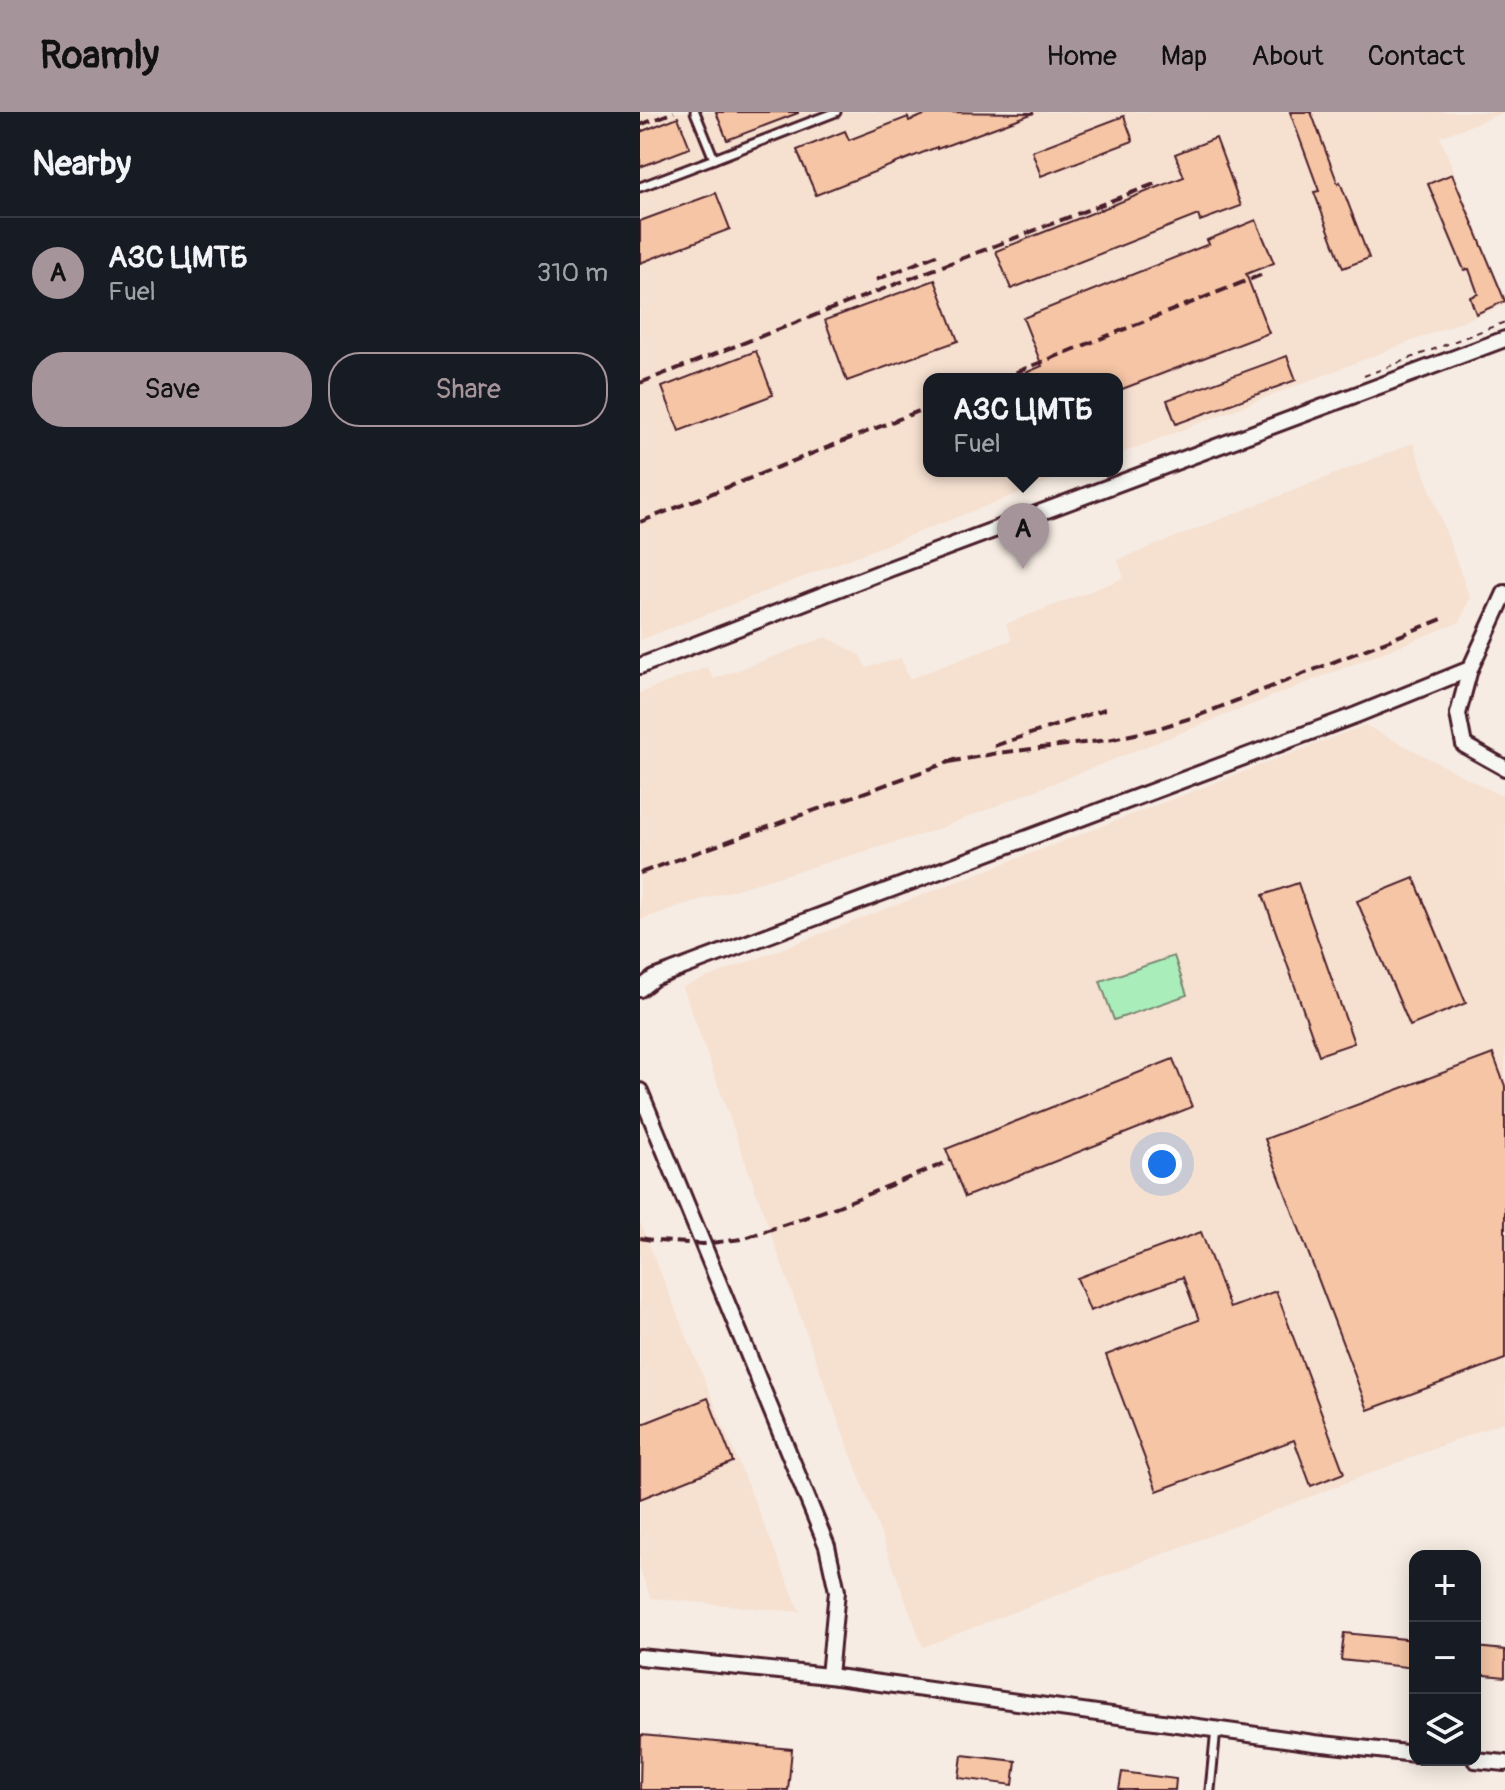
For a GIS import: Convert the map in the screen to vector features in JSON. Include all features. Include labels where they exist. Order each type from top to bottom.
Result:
[{"type":"street","points":[[640,666],[889,569],[1505,339]]},
{"type":"street","points":[[1505,593],[1470,669],[1458,714],[1464,745],[1505,768]]},
{"type":"street","points":[[640,989],[654,978],[1356,715],[1470,669]]},
{"type":"street","points":[[640,1091],[827,1546],[837,1591],[829,1676]]},
{"type":"street","points":[[640,1657],[829,1676],[1409,1753]]},
{"type":"street","points":[[1481,1761],[1505,1763]]},
{"type":"lane","points":[[695,112],[714,159]]},
{"type":"lane","points":[[640,187],[836,112]]},
{"type":"lane","points":[[1210,1790],[1216,1729]]},
{"type":"shaded area","points":[[640,112],[1505,112],[1440,137],[1505,305],[1123,453],[1123,373],[923,373],[923,477],[1061,477],[640,640]]},
{"type":"shaded area","points":[[1413,443],[1470,598],[1460,622],[930,832],[640,920],[640,693],[707,667],[714,679],[826,637],[860,655],[866,668],[901,658],[909,679],[1012,640],[1006,624],[1124,578],[1118,560]]},
{"type":"shaded area","points":[[1365,725],[1505,798],[1505,1421],[923,1647],[824,1382],[683,987]]},
{"type":"shaded area","points":[[640,1223],[800,1612],[651,1598],[640,1570]]},
{"type":"green space","points":[[1174,956],[1187,995],[1114,1020],[1100,981]]},
{"type":"building","points":[[716,112],[798,112],[798,113],[727,140]]},
{"type":"building","points":[[932,112],[1034,113],[816,195],[797,150],[845,131],[849,140],[908,117],[909,121]]},
{"type":"building","points":[[1290,112],[1311,112],[1369,258],[1343,268],[1314,192],[1319,191]]},
{"type":"building","points":[[1124,116],[1133,141],[1041,176],[1032,151]]},
{"type":"building","points":[[678,117],[690,148],[640,167],[640,132]]},
{"type":"building","points":[[1216,138],[1241,206],[1200,221],[1198,215],[1011,289],[996,251],[1184,177],[1175,154]]},
{"type":"building","points":[[1452,174],[1505,301],[1476,314],[1470,297],[1478,294],[1469,269],[1464,270],[1428,184]]},
{"type":"building","points":[[716,193],[730,229],[640,263],[640,221]]},
{"type":"building","points":[[1256,220],[1274,263],[1246,274],[1269,333],[1123,389],[1123,373],[1025,373],[1042,366],[1023,318],[1209,244],[1207,240]]},
{"type":"building","points":[[935,280],[958,341],[847,381],[825,320]]},
{"type":"building","points":[[756,351],[773,395],[679,431],[662,387]]},
{"type":"building","points":[[1287,356],[1296,380],[1176,424],[1167,400]]},
{"type":"building","points":[[1414,878],[1466,1003],[1410,1026],[1357,901]]},
{"type":"building","points":[[1298,883],[1354,1043],[1319,1055],[1263,895]]},
{"type":"building","points":[[1493,1054],[1505,1086],[1505,1359],[1368,1410],[1265,1139]]},
{"type":"building","points":[[1173,1059],[1192,1107],[965,1197],[946,1149]]},
{"type":"building","points":[[1201,1232],[1230,1308],[1276,1291],[1344,1473],[1311,1486],[1294,1440],[1157,1491],[1106,1355],[1199,1320],[1183,1277],[1090,1311],[1077,1278]]},
{"type":"building","points":[[708,1398],[733,1462],[640,1499],[640,1425]]},
{"type":"building","points":[[1344,1633],[1409,1639],[1409,1667],[1341,1660]]},
{"type":"building","points":[[1481,1648],[1505,1650],[1505,1677],[1481,1675]]},
{"type":"building","points":[[641,1735],[792,1749],[788,1790],[640,1790]]},
{"type":"building","points":[[962,1755],[1016,1761],[1013,1785],[959,1778]]},
{"type":"building","points":[[1122,1772],[1176,1779],[1175,1790],[1119,1790]]},
{"type":"railway","points":[[640,125],[674,112]]},
{"type":"railway","points":[[640,383],[1157,183]]},
{"type":"railway","points":[[876,280],[939,254]]},
{"type":"railway","points":[[1014,373],[1261,275]]},
{"type":"railway","points":[[640,522],[923,409]]},
{"type":"railway","points":[[949,762],[1108,740],[1153,730],[1200,715],[1447,617]]},
{"type":"railway","points":[[994,746],[1105,709]]},
{"type":"railway","points":[[640,873],[960,758]]},
{"type":"railway","points":[[640,1238],[703,1244],[742,1239],[836,1207],[950,1161]]},
{"type":"place","name":"АЗС ЦМТБ","points":[[1023,569]]}]
